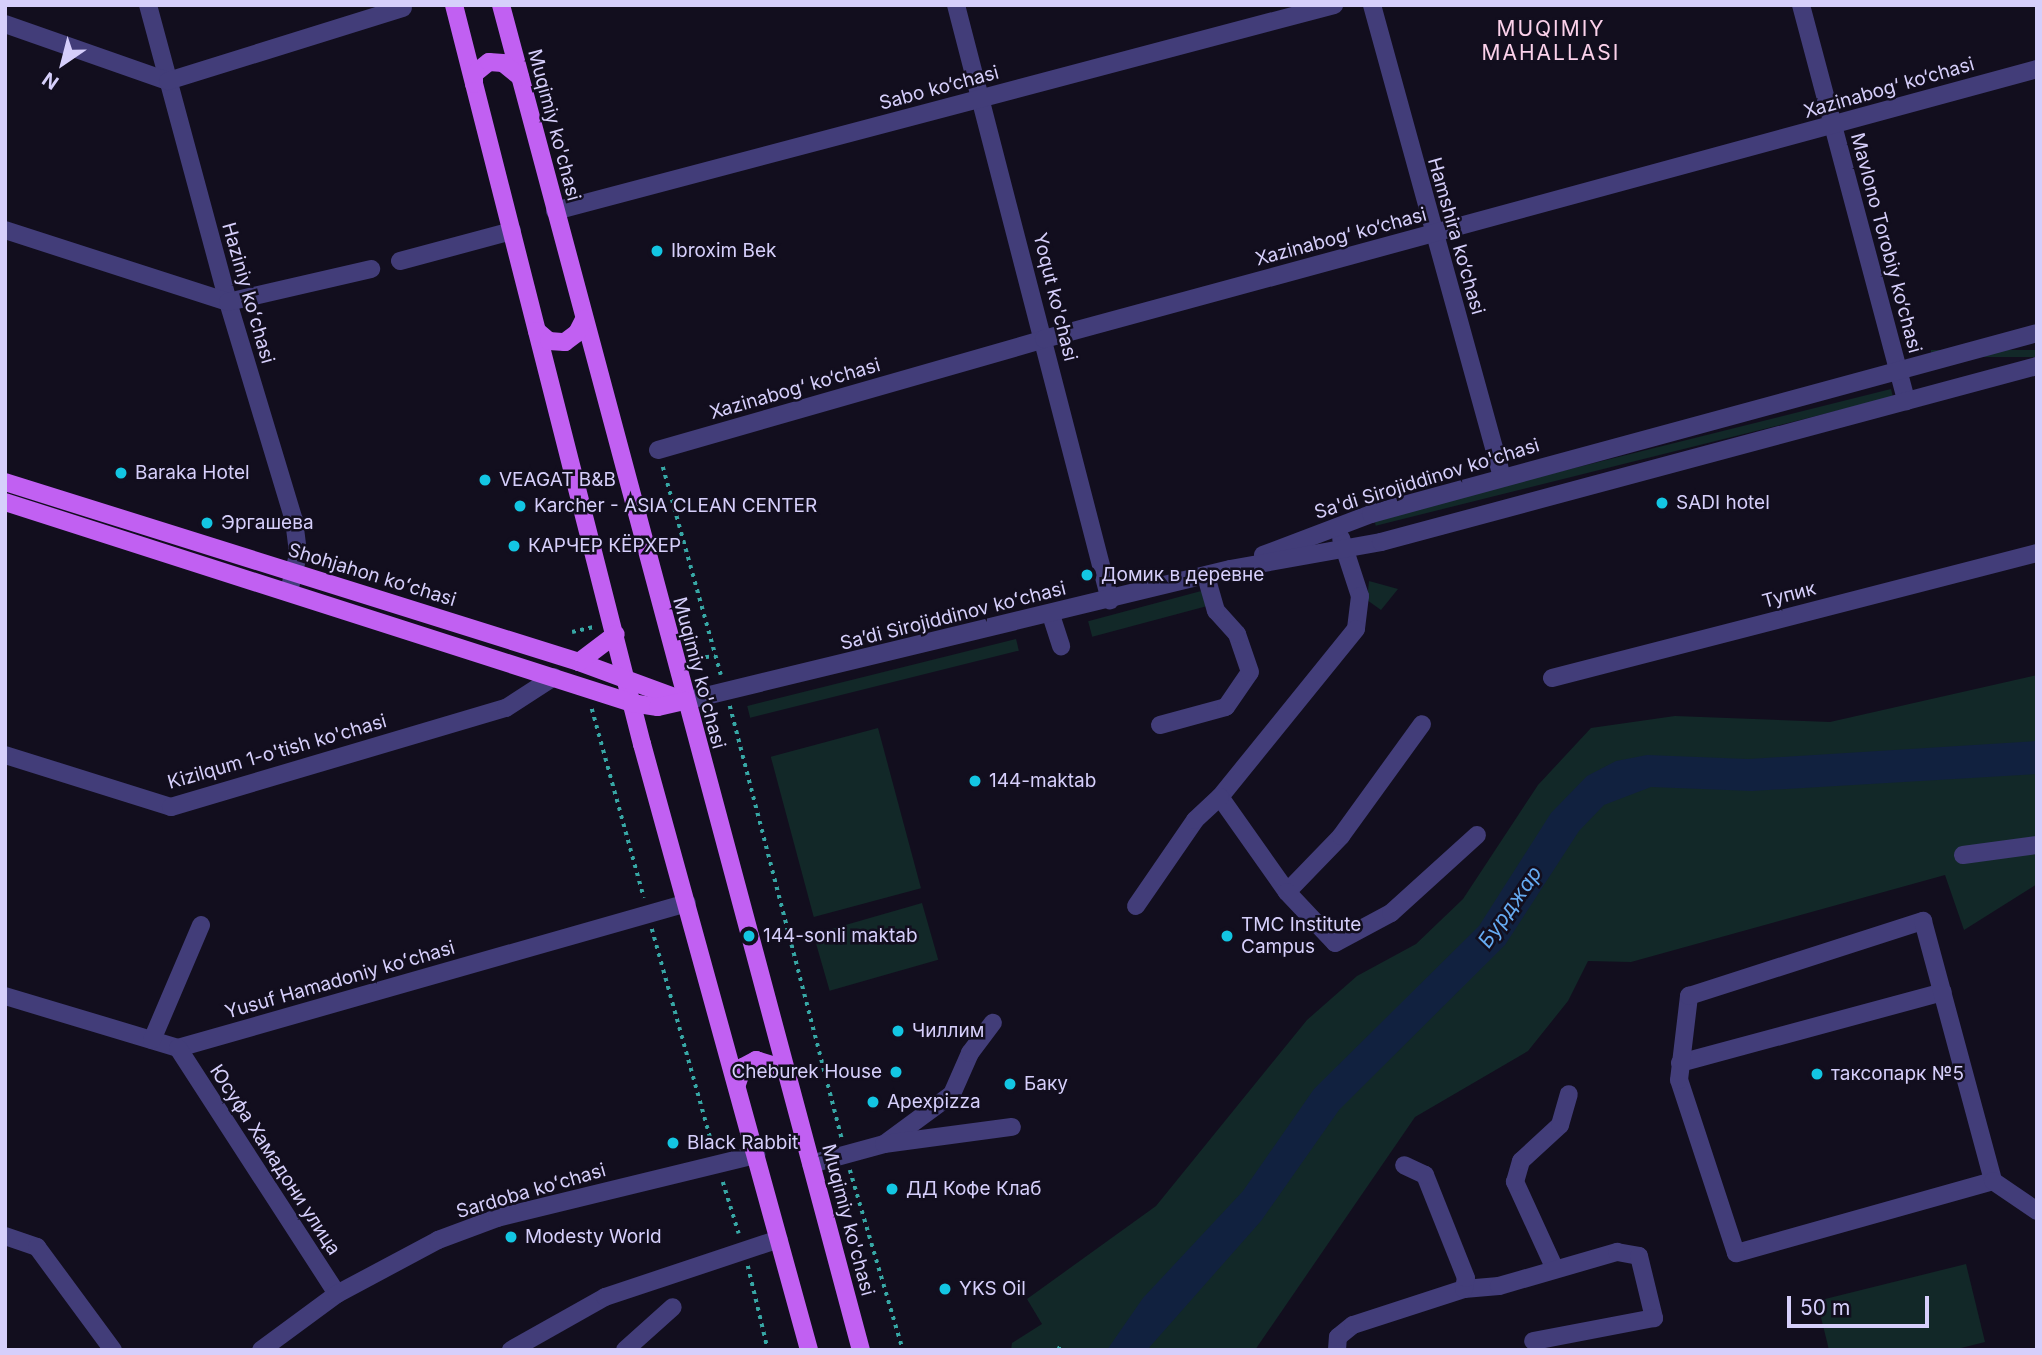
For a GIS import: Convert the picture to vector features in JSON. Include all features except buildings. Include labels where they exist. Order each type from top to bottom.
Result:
[{"type":"main road","points":[[454,5],[638,726],[809,1350]]},
{"type":"main road","name":"Muqimiy ko'chasi","points":[[500,5],[861,1350]]},
{"type":"main road","points":[[474,84],[474,74],[489,62],[503,62],[520,77]]},
{"type":"main road","points":[[537,331],[549,341],[565,342],[577,333],[583,319]]},
{"type":"main road","name":"Shohjahon koʻchasi","points":[[5,482],[579,662],[685,701]]},
{"type":"main road","points":[[5,502],[632,703],[658,707],[685,701]]},
{"type":"main road","points":[[579,662],[616,634]]},
{"type":"main road","points":[[638,726],[658,707]]},
{"type":"main road","points":[[737,1084],[743,1068],[756,1060],[785,1069]]},
{"type":"street","name":"Haziniy koʻchasi","points":[[148,5],[228,302],[294,520],[294,573],[289,592]]},
{"type":"street","name":"Yoqut ko'chasi","points":[[956,5],[1110,600]]},
{"type":"street","name":"Sabo ko‘chasi","points":[[555,211],[1334,5]]},
{"type":"street","name":"Hamshira ko‘chasi","points":[[1372,5],[1502,477]]},
{"type":"street","name":"Mavlono Torobiy ko‘chasi","points":[[1801,5],[1906,401]]},
{"type":"street","points":[[5,24],[168,80],[403,8]]},
{"type":"street","name":"Xazinabog‘ ko‘chasi","points":[[659,450],[1044,338],[2037,69]]},
{"type":"street","points":[[5,230],[228,302],[371,269]]},
{"type":"street","points":[[400,261],[512,231]]},
{"type":"street","name":"Sa'di Sirojiddinov ko'chasi","points":[[1230,569],[1339,525],[1502,477],[2037,333]]},
{"type":"street","name":"Sa'di Sirojiddinov ko'chasi","points":[[1230,569],[1343,549],[2037,366]]},
{"type":"street","points":[[1136,906],[1195,820],[1220,797],[1356,629],[1360,596],[1343,549],[1339,525]]},
{"type":"street","name":"Тупик","points":[[1552,678],[2037,553]]},
{"type":"street","name":"Saʼdi Sirojiddinov koʻchasi","points":[[685,701],[1051,615],[1230,569]]},
{"type":"street","points":[[1160,725],[1226,707],[1250,672],[1237,634],[1216,611],[1206,575]]},
{"type":"street","points":[[1051,615],[1061,646]]},
{"type":"street","name":"Kizilqum 1-o'tish ko'chasi","points":[[5,755],[171,807],[506,708],[554,677]]},
{"type":"street","points":[[1287,892],[1341,836],[1422,724]]},
{"type":"street","points":[[1220,797],[1287,892],[1335,943],[1391,914],[1477,835]]},
{"type":"street","points":[[1963,855],[2037,845]]},
{"type":"street","name":"Yusuf Hamadoniy koʻchasi","points":[[178,1048],[687,903]]},
{"type":"street","points":[[1993,1181],[1736,1253],[1679,1080],[1689,996],[1923,921],[1993,1181],[2037,1211]]},
{"type":"street","points":[[152,1040],[201,925]]},
{"type":"street","points":[[1680,1063],[1943,992]]},
{"type":"street","points":[[5,996],[178,1048]]},
{"type":"street","points":[[884,1144],[952,1094],[970,1053],[993,1023]]},
{"type":"street","name":"Юсуфа Хамадони улица","points":[[178,1048],[337,1294]]},
{"type":"street","points":[[1554,1267],[1515,1182],[1521,1161],[1560,1125],[1569,1094]]},
{"type":"street","points":[[811,1164],[884,1144],[1012,1126]]},
{"type":"street","name":"Sardoba koʻchasi","points":[[261,1350],[337,1294],[438,1240],[497,1218],[756,1155]]},
{"type":"street","points":[[1404,1165],[1425,1175],[1466,1278],[1464,1289]]},
{"type":"street","points":[[5,1236],[37,1247],[113,1350]]},
{"type":"street","points":[[511,1350],[605,1297],[779,1239]]},
{"type":"street","points":[[1337,1350],[1338,1337],[1353,1325],[1464,1289],[1499,1286],[1554,1267],[1617,1252],[1639,1256],[1654,1318],[1533,1341]]},
{"type":"street","points":[[625,1350],[673,1307]]},
{"type":"path","points":[[659,450],[726,692],[846,1156],[903,1350]]},
{"type":"path","points":[[572,632],[593,627]]},
{"type":"path","points":[[697,658],[715,656]]},
{"type":"path","points":[[1058,1350],[1061,1344]]},
{"type":"green space","points":[[1931,350],[2037,350],[2037,357],[1931,357]]},
{"type":"green space","points":[[1891,389],[1893,397],[1376,526],[1374,518]]},
{"type":"green space","points":[[1369,581],[1398,589],[1381,610],[1367,600]]},
{"type":"green space","points":[[1205,590],[1209,605],[1092,637],[1088,621]]},
{"type":"green space","points":[[1016,639],[1019,651],[750,718],[747,706]]},
{"type":"green space","points":[[2037,675],[2037,884],[1964,930],[1945,875],[1631,962],[1588,961],[1568,1001],[1528,1051],[1415,1117],[1255,1350],[1011,1350],[1012,1343],[1042,1324],[1027,1299],[1156,1206],[1307,1020],[1357,976],[1416,944],[1463,899],[1538,785],[1591,728],[1675,716],[1830,722]]},
{"type":"green space","points":[[878,728],[921,888],[814,917],[771,757]]},
{"type":"green space","points":[[922,903],[938,960],[830,991],[813,934]]},
{"type":"green space","points":[[1966,1264],[1985,1342],[1953,1350],[1829,1350],[1817,1301]]},
{"type":"water","name":"Бурджар","points":[[2037,741],[2037,774],[1752,791],[1651,787],[1604,805],[1579,831],[1505,945],[1339,1110],[1261,1221],[1147,1350],[1107,1350],[1143,1298],[1243,1191],[1314,1089],[1479,926],[1551,813],[1587,776],[1616,761],[1647,755],[1748,759]]},
{"type":"place","name":"Ibroxim Bek","points":[[657,251]]},
{"type":"place","name":"Baraka Hotel","points":[[121,473]]},
{"type":"place","name":"VEAGAT B&B","points":[[485,480]]},
{"type":"place","name":"SADI hotel","points":[[1662,503]]},
{"type":"place","name":"Karcher - ASIA CLEAN CENTER","points":[[520,506]]},
{"type":"place","name":"Эргашева","points":[[207,523]]},
{"type":"place","name":"КАРЧЕР КЁРХЕР","points":[[514,546]]},
{"type":"place","name":"Домик в деревне","points":[[1087,575]]},
{"type":"place","name":"144-maktab","points":[[975,781]]},
{"type":"place","name":"144-sonli maktab","points":[[749,936]]},
{"type":"place","name":"TMC Institute Campus","points":[[1227,936]]},
{"type":"place","name":"Чиллим","points":[[898,1031]]},
{"type":"place","name":"Cheburek House","points":[[896,1072]]},
{"type":"place","name":"таксопарк №5","points":[[1817,1074]]},
{"type":"place","name":"Баку","points":[[1010,1084]]},
{"type":"place","name":"Apexpizza","points":[[873,1102]]},
{"type":"place","name":"Black Rabbit","points":[[673,1143]]},
{"type":"place","name":"ДД Кофе Клаб","points":[[892,1189]]},
{"type":"place","name":"Modesty World","points":[[511,1237]]},
{"type":"place","name":"YKS Oil","points":[[945,1289]]},
{"type":"district","name":"MUQIMIY MAHALLASI","points":[[1551,41]]}]
